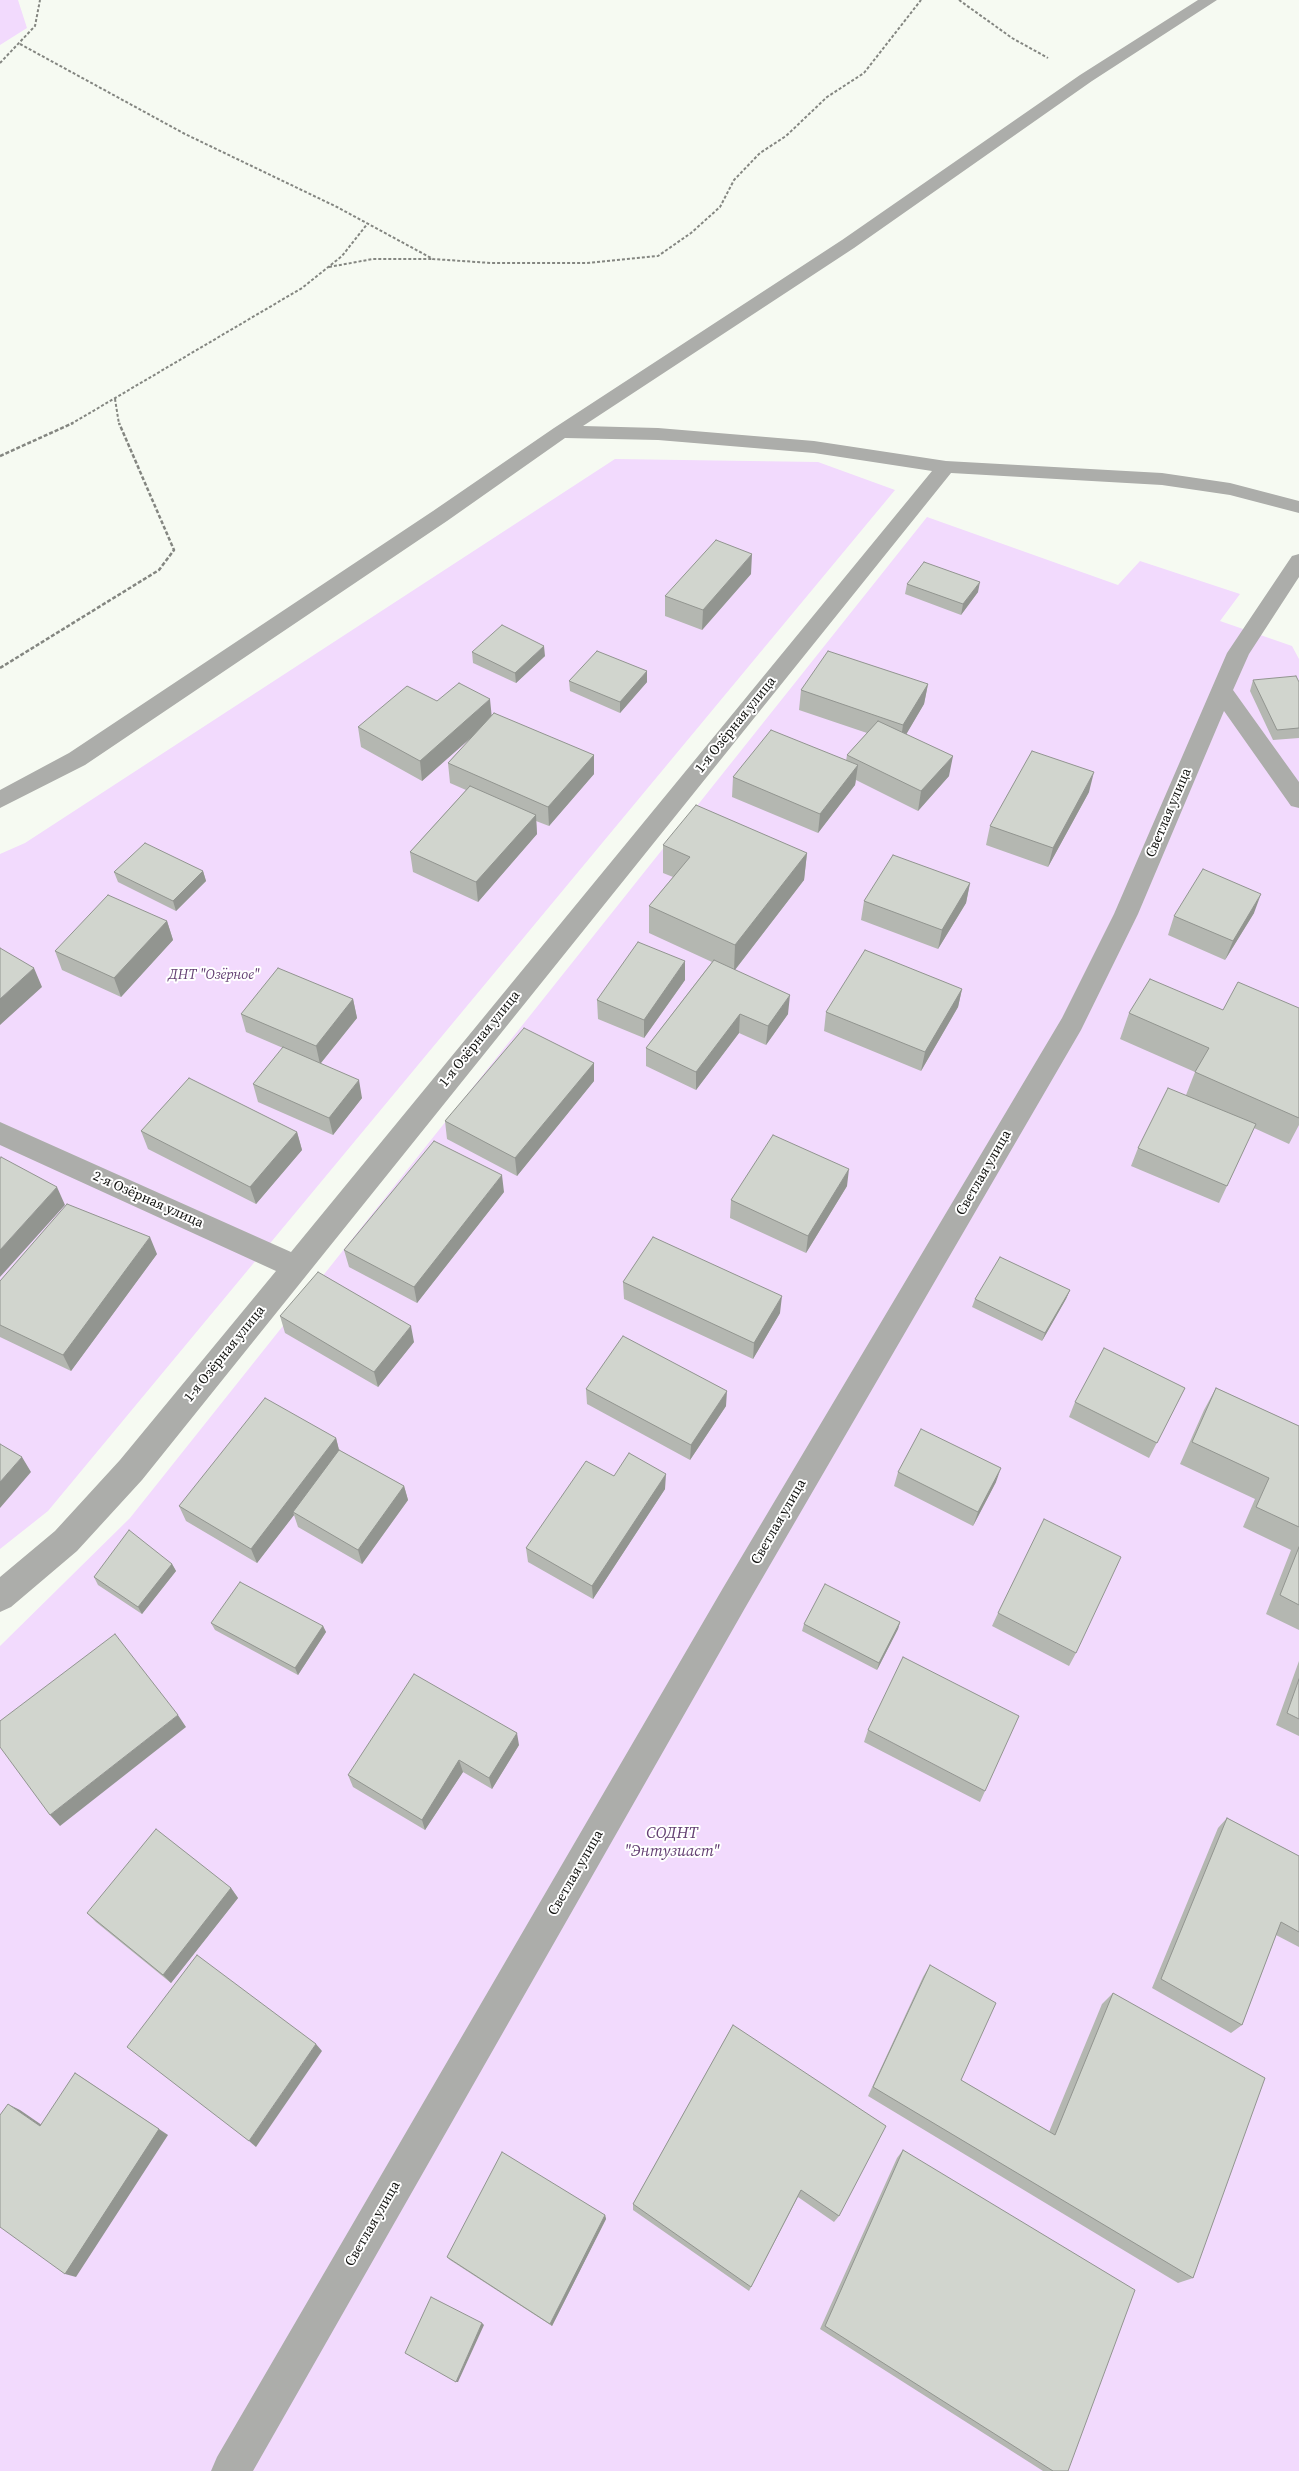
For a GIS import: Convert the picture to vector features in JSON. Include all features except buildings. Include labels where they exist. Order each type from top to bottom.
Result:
[{"type":"street","points":[[0,800],[77,759],[440,516],[561,432],[848,244],[1086,78],[1209,0]]},
{"type":"street","points":[[561,432],[658,434],[814,447],[946,467],[1162,480],[1230,489],[1299,507]]},
{"type":"street","name":"1-я Озёрная улица","points":[[0,1598],[66,1541],[132,1470],[946,467]]},
{"type":"street","name":"Светлая улица","points":[[231,2471],[734,1598],[1072,1023],[1126,914],[1238,653],[1299,561]]},
{"type":"street","points":[[1221,689],[1299,800]]},
{"type":"street","name":"2-я Озёрная улица","points":[[0,1133],[296,1267]]},
{"type":"path","points":[[0,63],[35,26],[40,0]]},
{"type":"path","points":[[328,267],[373,260],[432,258],[491,262],[587,263],[658,256],[691,233],[720,207],[734,180],[760,153],[786,136],[827,97],[864,73],[921,0]]},
{"type":"path","points":[[958,0],[1012,38],[1086,78]]},
{"type":"path","points":[[20,44],[185,134],[368,223],[432,258]]},
{"type":"path","points":[[0,456],[66,427],[302,288],[342,256],[368,223]]},
{"type":"path","points":[[0,668],[159,570],[174,550],[116,419],[115,399]]},
{"type":"green space","points":[[0,0],[18,0],[27,28],[0,45]]},
{"type":"green space","name":"ДНТ \"Озёрное\"","points":[[615,459],[818,462],[895,490],[48,1511],[0,1549],[0,854],[25,843]]},
{"type":"green space","name":"СОДНТ \"Энтузиаст\"","points":[[927,517],[1118,585],[1140,561],[1240,594],[1220,621],[1292,646],[1299,659],[1299,2471],[0,2471],[0,1646],[130,1518]]}]
